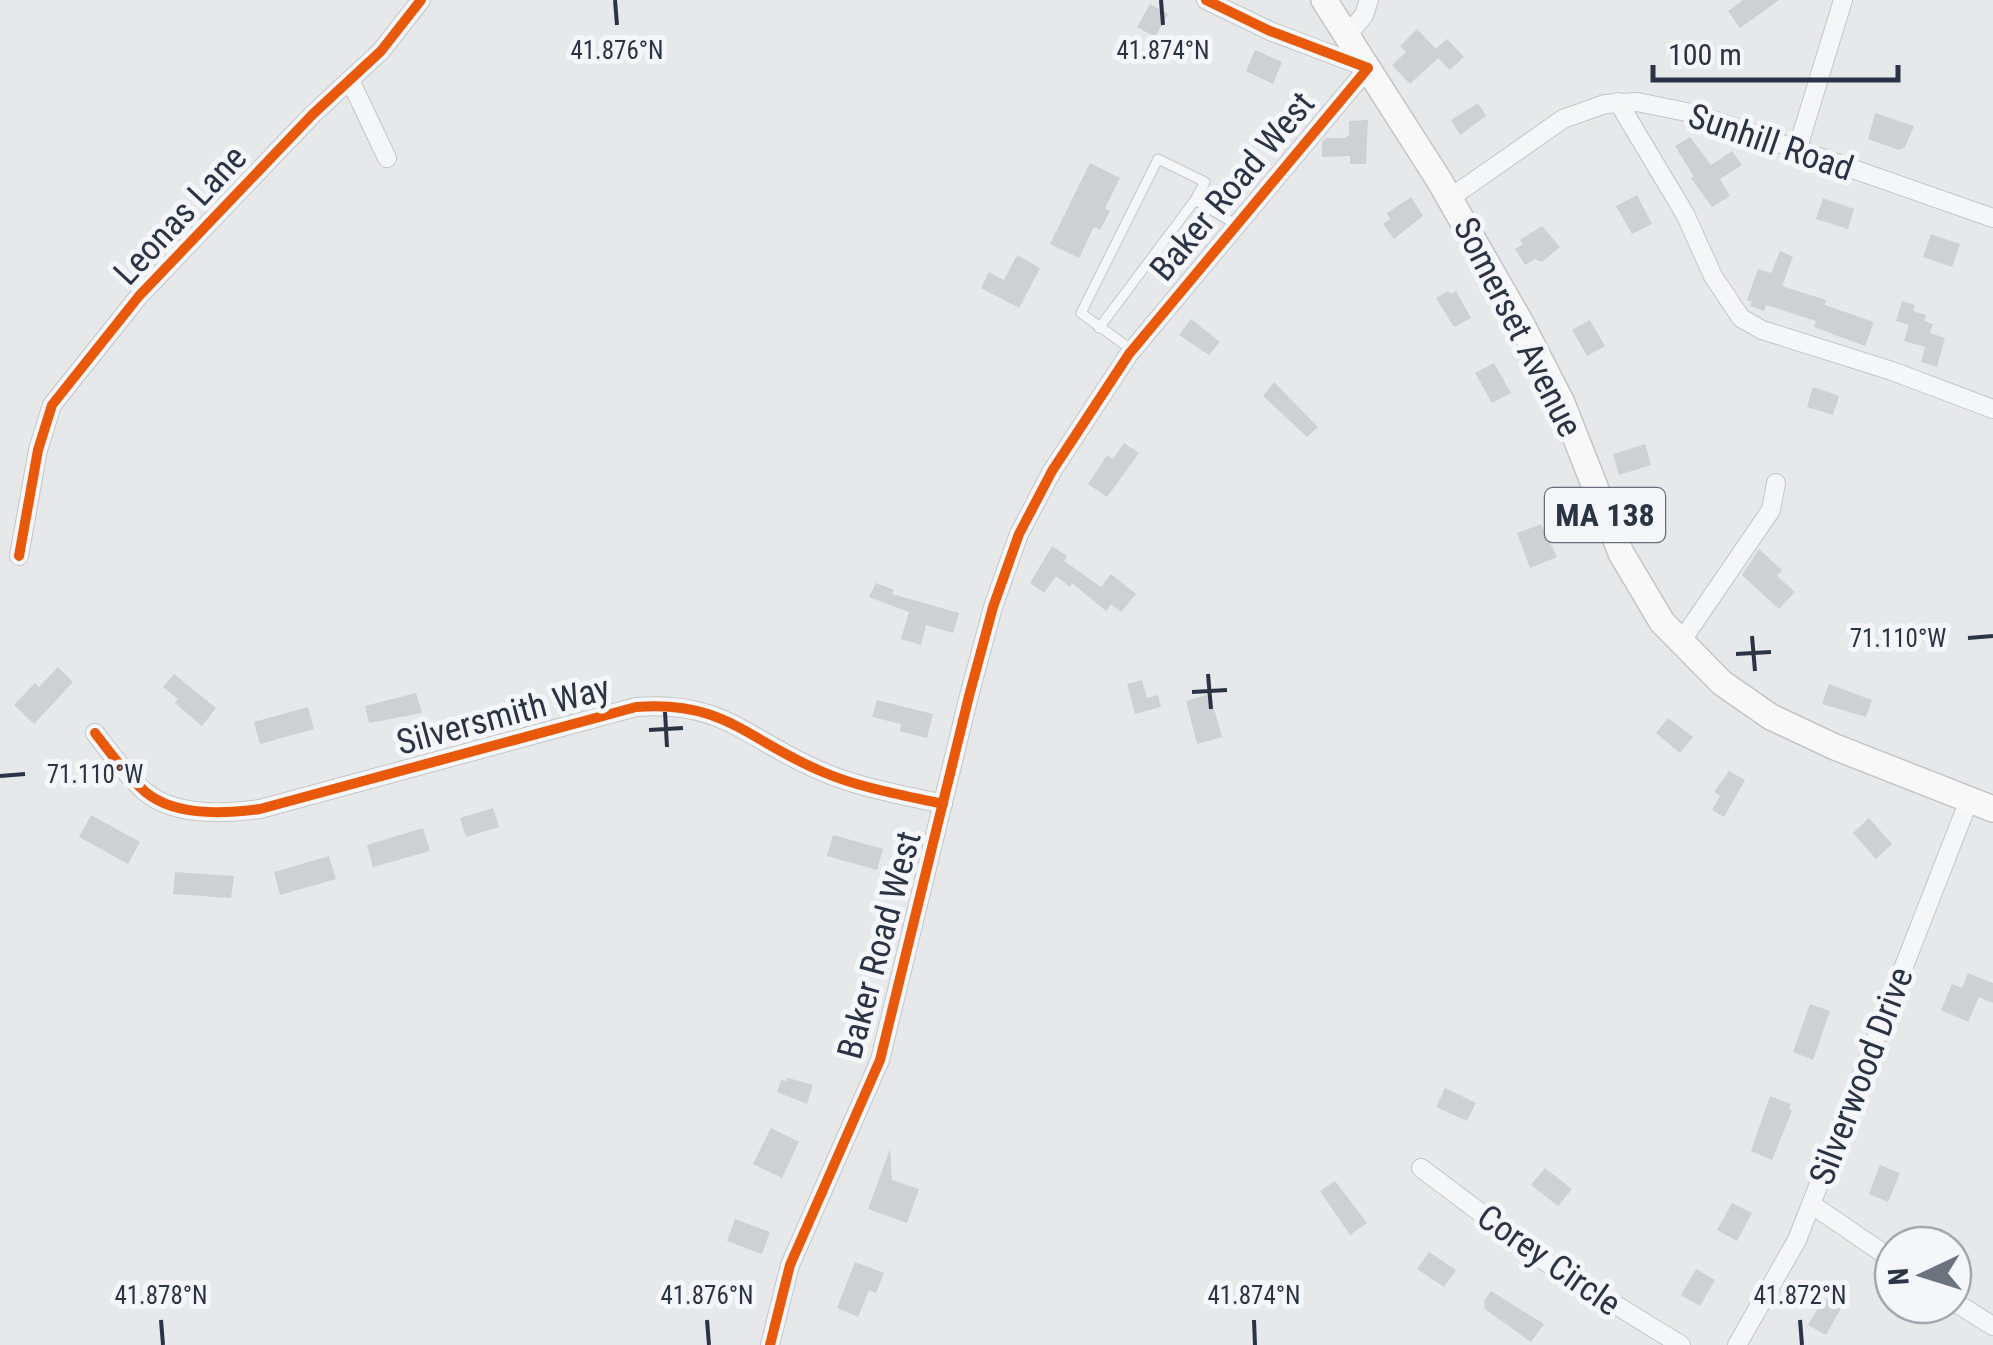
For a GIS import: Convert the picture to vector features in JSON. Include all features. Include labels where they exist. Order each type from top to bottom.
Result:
[{"type":"main road","name":"MA 138","points":[[1324,0],[1368,68]]},
{"type":"main road","name":"Somerset Avenue","points":[[1368,68],[1450,198],[1552,381],[1630,573],[1662,622],[1722,683],[1771,718],[1981,804]]},
{"type":"street","name":"Leonas Lane","points":[[19,556],[38,450],[52,405],[139,296],[381,52],[422,0]]},
{"type":"street","points":[[1206,0],[1270,31],[1368,68]]},
{"type":"street","points":[[1348,36],[1369,0]]},
{"type":"street","points":[[1796,150],[1843,0]]},
{"type":"street","name":"Baker Road West","points":[[770,1345],[790,1265],[880,1060],[993,607],[1019,534],[1060,458],[1132,350],[1368,68]]},
{"type":"street","points":[[350,80],[387,158]]},
{"type":"street","points":[[1618,102],[1685,214],[1713,276],[1741,318],[1762,330],[1892,371],[1993,409]]},
{"type":"street","name":"Sunhill Road","points":[[1450,198],[1563,118],[1586,108],[1637,102],[1696,114],[1993,218]]},
{"type":"street","points":[[1680,643],[1771,510],[1776,483]]},
{"type":"street","name":"Silversmith Way","points":[[95,732],[142,790],[164,803],[227,813],[292,800],[636,708],[670,705],[716,715],[822,772],[943,804]]},
{"type":"street","name":"Silverwood Drive","points":[[1737,1345],[1796,1240],[1981,804]]},
{"type":"street","name":"Corey Circle","points":[[1421,1168],[1546,1262],[1681,1345]]},
{"type":"street","points":[[1811,1204],[1873,1246]]},
{"type":"lane","points":[[1099,328],[1205,182],[1158,160],[1081,314],[1099,328],[1132,350]]},
{"type":"lane","points":[[1195,200],[1237,225]]},
{"type":"building","points":[[1743,0],[1779,0],[1740,28],[1728,11]]},
{"type":"building","points":[[1150,4],[1168,14],[1155,37],[1137,27]]},
{"type":"building","points":[[1417,29],[1436,49],[1447,39],[1464,57],[1450,70],[1438,58],[1410,84],[1392,65],[1406,52],[1400,46]]},
{"type":"building","points":[[1255,50],[1282,62],[1273,84],[1246,71]]},
{"type":"building","points":[[1478,103],[1486,116],[1460,135],[1451,120]]},
{"type":"building","points":[[1875,113],[1914,126],[1905,147],[1899,150],[1868,139]]},
{"type":"building","points":[[1368,120],[1366,164],[1350,164],[1350,156],[1322,157],[1322,142],[1326,138],[1345,138],[1349,135],[1349,121]]},
{"type":"building","points":[[1690,137],[1711,165],[1732,151],[1742,165],[1720,179],[1730,196],[1712,207],[1675,146]]},
{"type":"building","points":[[1090,163],[1120,178],[1105,208],[1110,211],[1100,230],[1094,227],[1079,258],[1050,244]]},
{"type":"building","points":[[1637,195],[1652,224],[1632,234],[1616,206]]},
{"type":"building","points":[[1411,197],[1423,216],[1394,239],[1383,224],[1390,219],[1387,213]]},
{"type":"building","points":[[1823,198],[1854,209],[1848,229],[1816,219]]},
{"type":"building","points":[[1542,226],[1560,247],[1542,262],[1535,259],[1525,265],[1515,249],[1523,244],[1520,240]]},
{"type":"building","points":[[1931,234],[1960,244],[1952,267],[1923,257]]},
{"type":"building","points":[[1780,251],[1793,257],[1782,286],[1874,322],[1865,346],[1814,327],[1816,321],[1766,305],[1764,311],[1750,306],[1752,302],[1747,300],[1758,269],[1771,273]]},
{"type":"building","points":[[1017,255],[1040,268],[1019,308],[981,288],[989,272],[1004,280]]},
{"type":"building","points":[[1456,291],[1471,318],[1454,327],[1436,298]]},
{"type":"building","points":[[1902,301],[1915,305],[1913,311],[1926,315],[1924,321],[1933,324],[1930,333],[1945,338],[1937,367],[1921,362],[1925,347],[1904,341],[1909,325],[1896,321]]},
{"type":"building","points":[[1191,319],[1220,342],[1209,355],[1179,335]]},
{"type":"building","points":[[1590,320],[1605,346],[1587,356],[1572,330]]},
{"type":"building","points":[[1494,363],[1511,393],[1492,403],[1475,373]]},
{"type":"building","points":[[1274,382],[1318,427],[1307,437],[1263,396]]},
{"type":"building","points":[[1813,387],[1839,396],[1833,415],[1807,407]]},
{"type":"building","points":[[1124,443],[1139,453],[1107,497],[1088,484],[1107,455],[1113,459]]},
{"type":"building","points":[[1645,444],[1651,465],[1619,475],[1613,454]]},
{"type":"building","points":[[1541,524],[1557,557],[1530,568],[1517,533]]},
{"type":"building","points":[[1052,546],[1067,556],[1064,561],[1101,587],[1111,574],[1136,594],[1121,612],[1111,604],[1106,611],[1072,583],[1070,587],[1056,576],[1044,593],[1030,583]]},
{"type":"building","points":[[1759,549],[1782,570],[1777,576],[1795,592],[1779,609],[1742,575]]},
{"type":"building","points":[[876,583],[894,590],[892,594],[959,613],[953,633],[926,625],[921,645],[901,639],[909,612],[869,597]]},
{"type":"building","points":[[58,667],[73,682],[34,724],[14,705]]},
{"type":"building","points":[[174,674],[216,708],[202,726],[163,687]]},
{"type":"building","points":[[1142,680],[1147,698],[1158,695],[1161,707],[1135,714],[1127,684]]},
{"type":"building","points":[[1829,684],[1872,700],[1866,717],[1822,704]]},
{"type":"building","points":[[416,693],[422,713],[369,723],[365,706]]},
{"type":"building","points":[[1210,694],[1222,737],[1197,744],[1186,701]]},
{"type":"building","points":[[877,700],[933,714],[927,738],[900,731],[901,724],[872,717]]},
{"type":"building","points":[[308,707],[314,729],[260,744],[254,722]]},
{"type":"building","points":[[1668,718],[1693,737],[1680,753],[1656,733]]},
{"type":"building","points":[[1729,771],[1745,780],[1724,817],[1712,810],[1720,796],[1714,792]]},
{"type":"building","points":[[493,808],[499,827],[466,837],[460,818]]},
{"type":"building","points":[[91,815],[140,842],[128,864],[79,837]]},
{"type":"building","points":[[1869,818],[1892,844],[1876,859],[1853,833]]},
{"type":"building","points":[[423,828],[430,851],[373,867],[367,845]]},
{"type":"building","points":[[833,835],[883,849],[877,870],[827,856]]},
{"type":"building","points":[[329,856],[336,879],[280,895],[274,872]]},
{"type":"building","points":[[175,872],[234,876],[231,898],[173,894]]},
{"type":"building","points":[[1968,973],[1993,983],[1993,1003],[1979,997],[1968,1022],[1941,1010],[1952,984],[1962,988]]},
{"type":"building","points":[[1810,1004],[1830,1011],[1813,1060],[1793,1052]]},
{"type":"building","points":[[788,1078],[813,1085],[807,1104],[777,1092],[781,1080]]},
{"type":"building","points":[[1445,1088],[1476,1103],[1467,1121],[1436,1107]]},
{"type":"building","points":[[1770,1096],[1791,1104],[1792,1111],[1772,1160],[1751,1151]]},
{"type":"building","points":[[771,1128],[799,1142],[782,1178],[753,1164]]},
{"type":"building","points":[[890,1149],[892,1180],[919,1189],[907,1223],[868,1209]]},
{"type":"building","points":[[1880,1165],[1900,1173],[1888,1202],[1869,1194]]},
{"type":"building","points":[[1545,1168],[1572,1189],[1558,1206],[1531,1185]]},
{"type":"building","points":[[1335,1181],[1367,1223],[1350,1235],[1320,1191]]},
{"type":"building","points":[[1732,1203],[1752,1213],[1737,1241],[1717,1230]]},
{"type":"building","points":[[735,1219],[770,1232],[762,1254],[727,1241]]},
{"type":"building","points":[[1429,1252],[1456,1270],[1444,1287],[1417,1269]]},
{"type":"building","points":[[855,1262],[884,1273],[876,1293],[869,1290],[858,1317],[837,1308]]},
{"type":"building","points":[[1696,1269],[1715,1280],[1700,1306],[1681,1295]]},
{"type":"building","points":[[1491,1291],[1544,1324],[1531,1342],[1485,1309],[1484,1301]]},
{"type":"building","points":[[1824,1298],[1841,1308],[1826,1335],[1808,1325]]},
{"type":"cycle path","points":[[19,556],[38,450],[52,405],[139,296],[313,114],[381,51],[421,0]]},
{"type":"cycle path","points":[[770,1345],[790,1265],[880,1060],[969,696],[993,607],[1019,534],[1052,471],[1129,354],[1368,68],[1270,31],[1206,0]]},
{"type":"cycle path","points":[[95,733],[152,797],[181,808],[229,812],[260,809],[636,707],[667,707],[715,716],[837,778],[943,804]]}]
